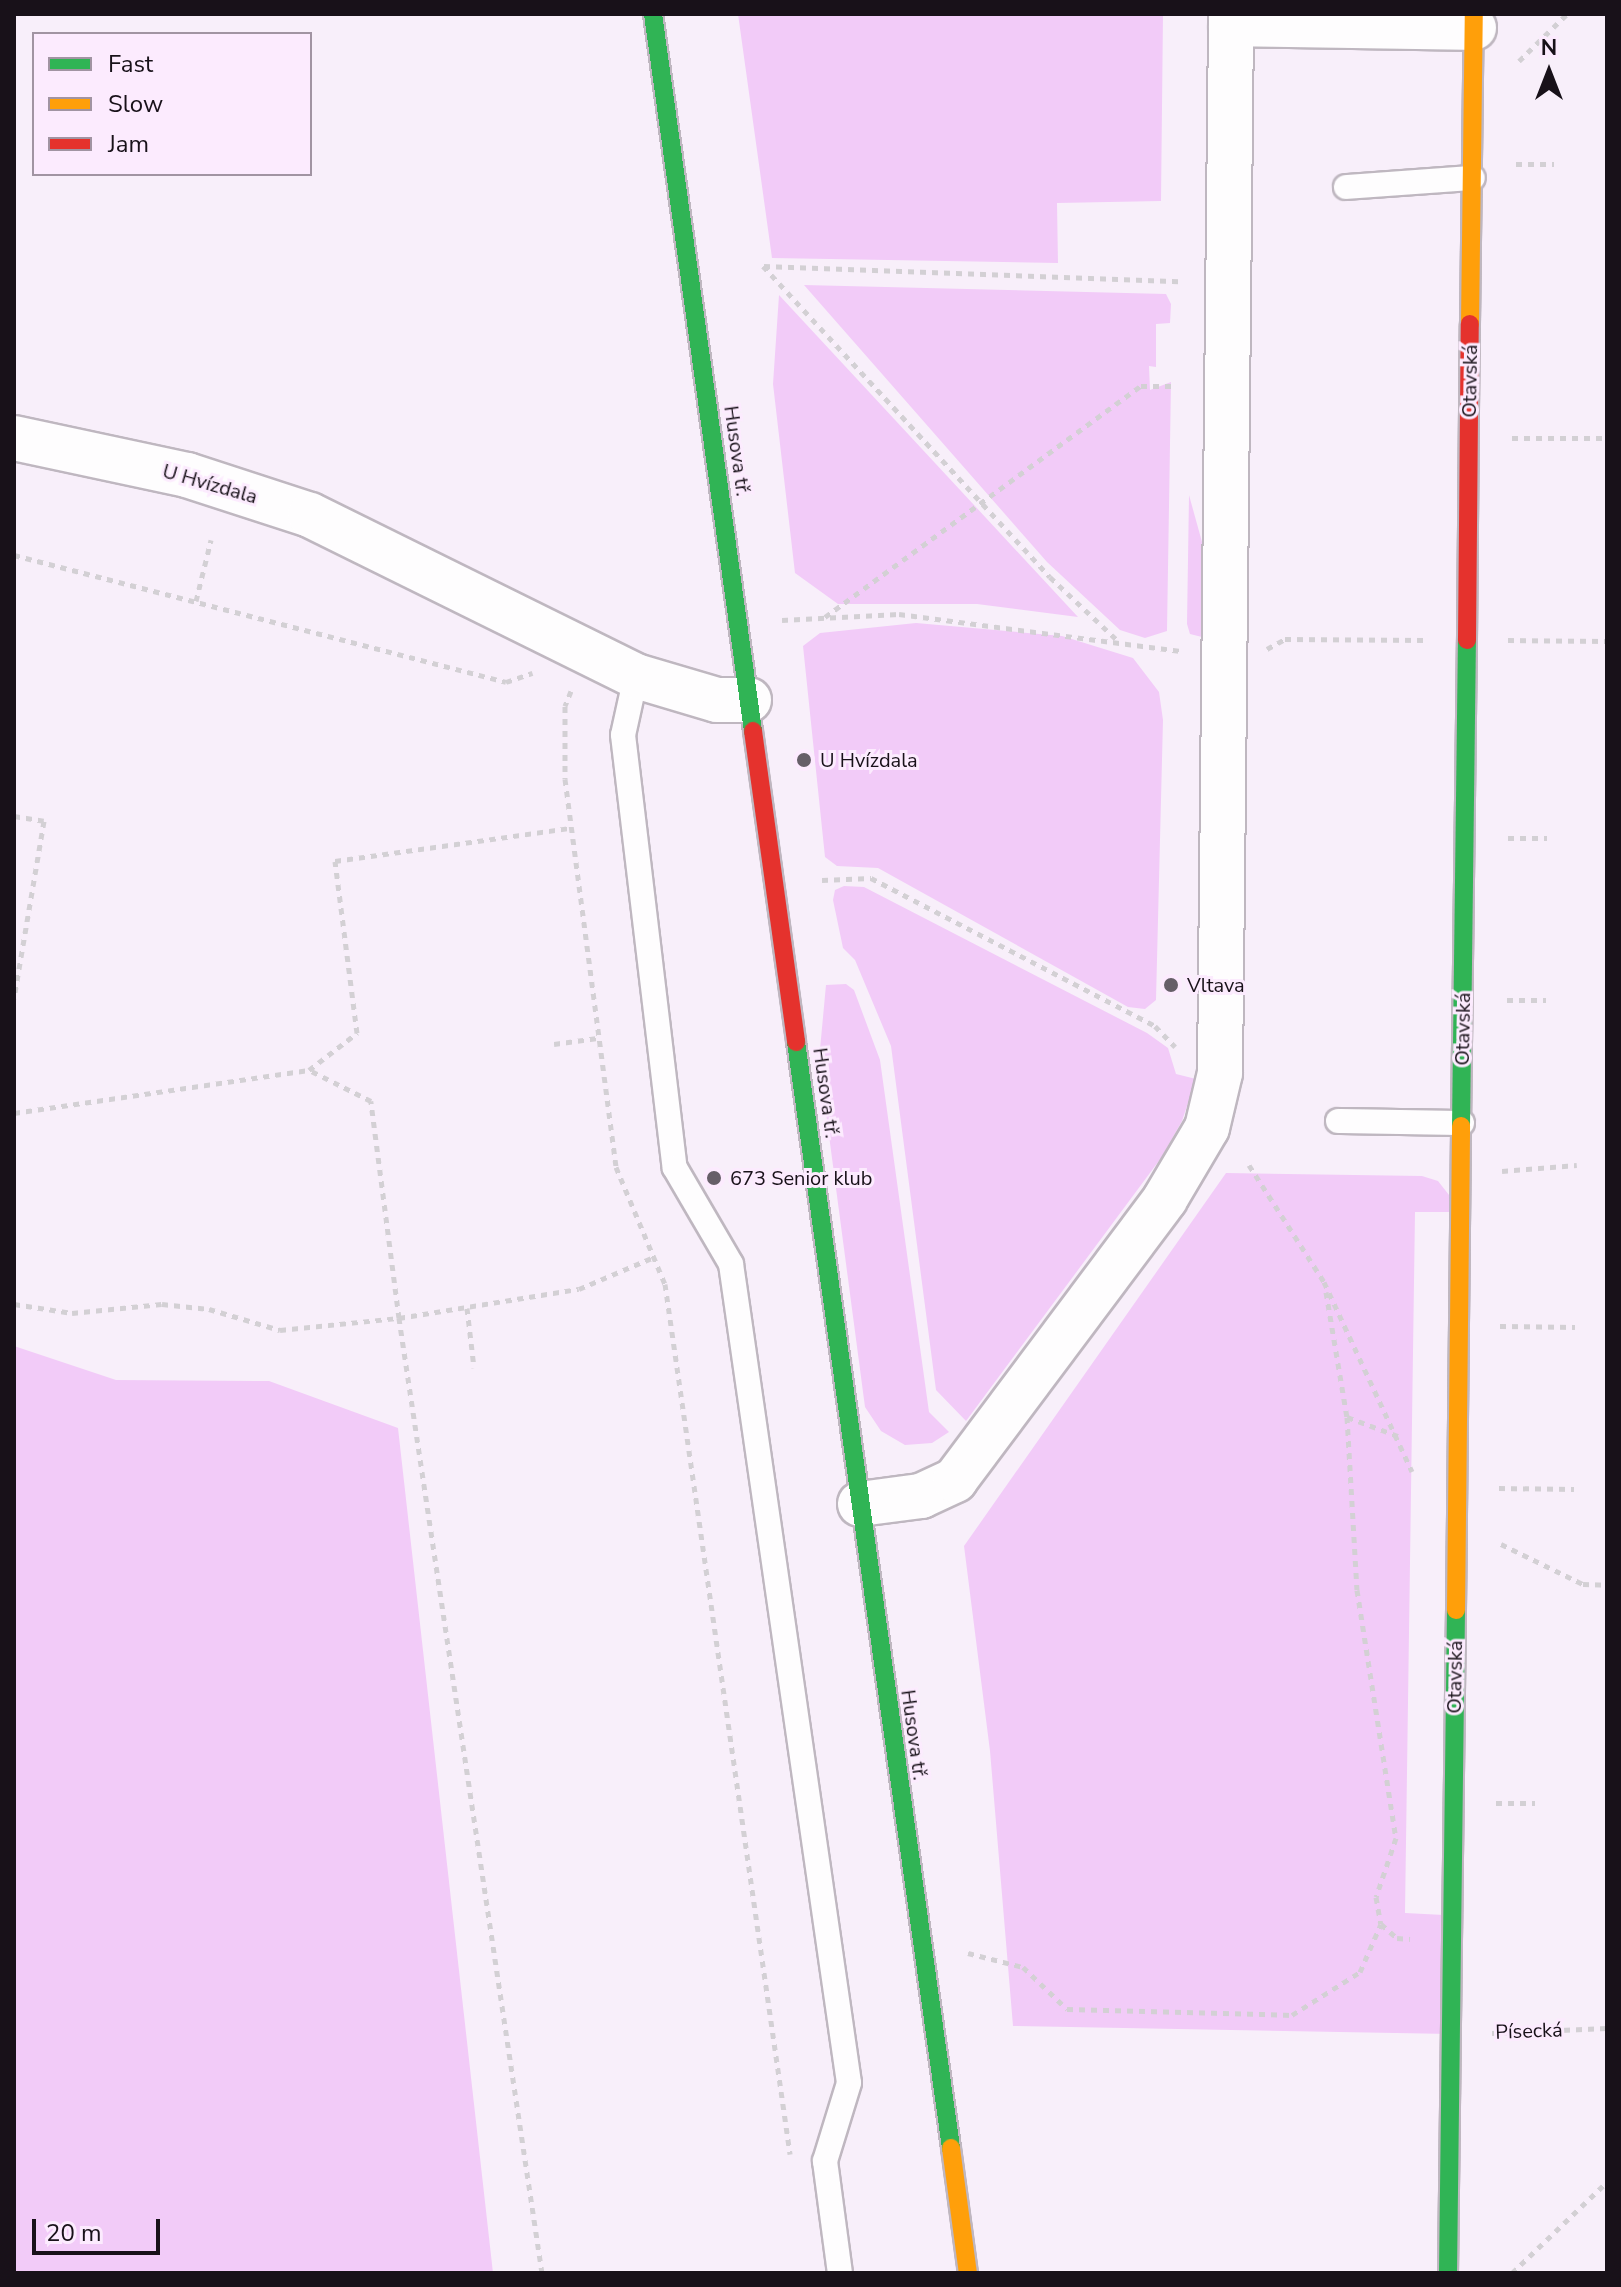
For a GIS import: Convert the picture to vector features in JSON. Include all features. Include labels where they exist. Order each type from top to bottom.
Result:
[{"type":"street","name":"Husova tř.","points":[[653,14],[968,2273]]},
{"type":"street","name":"Otavská","points":[[860,1504],[921,1496],[955,1480],[1165,1199],[1207,1128],[1220,1073],[1222,651],[1231,19],[1474,21],[1448,2273]]},
{"type":"street","name":"U Hvízdala","points":[[14,438],[187,475],[310,515],[636,676],[717,700],[749,700]]},
{"type":"lane","points":[[1346,187],[1473,178]]},
{"type":"lane","points":[[636,676],[623,735],[675,1168],[731,1264],[849,2083],[825,2161],[840,2273]]},
{"type":"lane","points":[[1338,1121],[1462,1123]]},
{"type":"path","points":[[1514,65],[1567,14]]},
{"type":"path","points":[[1503,164],[1554,164]]},
{"type":"path","points":[[1119,641],[984,505],[763,266],[1179,281]]},
{"type":"path","points":[[824,618],[984,505],[1141,386],[1177,386]]},
{"type":"path","points":[[1469,438],[1607,438]]},
{"type":"path","points":[[196,601],[211,540]]},
{"type":"path","points":[[14,555],[506,682],[540,671]]},
{"type":"path","points":[[739,624],[899,614],[1119,641],[1261,652],[1285,639],[1607,641]]},
{"type":"path","points":[[586,653],[565,706],[571,828],[598,1038],[616,1167],[665,1284],[792,2170]]},
{"type":"path","points":[[14,816],[44,821],[14,998]]},
{"type":"path","points":[[14,1113],[309,1070],[357,1033],[335,861],[571,828]]},
{"type":"path","points":[[1498,838],[1547,838]]},
{"type":"path","points":[[822,880],[871,878],[1155,1026]]},
{"type":"path","points":[[1496,1000],[1546,1000]]},
{"type":"path","points":[[554,1044],[598,1038]]},
{"type":"path","points":[[309,1070],[371,1101],[399,1318],[542,2273]]},
{"type":"path","points":[[1249,1165],[1324,1282],[1398,1436],[1417,1487],[1458,1506]]},
{"type":"path","points":[[1461,1171],[1577,1165]]},
{"type":"path","points":[[14,1304],[72,1313],[162,1304],[209,1309],[280,1330],[399,1318],[579,1289],[654,1257]]},
{"type":"path","points":[[921,1941],[1023,1967],[1067,2009],[1292,2015],[1360,1972],[1381,1924],[1376,1897],[1396,1838],[1357,1590],[1347,1417],[1324,1282]]},
{"type":"path","points":[[467,1308],[474,1368]]},
{"type":"path","points":[[1493,1326],[1575,1327]]},
{"type":"path","points":[[1347,1417],[1398,1436]]},
{"type":"path","points":[[1492,1488],[1574,1489]]},
{"type":"path","points":[[1491,1539],[1583,1584],[1607,1585]]},
{"type":"path","points":[[1489,1803],[1535,1803]]},
{"type":"path","points":[[1381,1924],[1397,1938],[1452,1944]]},
{"type":"path","name":"Písecká","points":[[1451,2034],[1607,2028]]},
{"type":"path","points":[[1512,2273],[1607,2182]]},
{"type":"shaded area","points":[[738,14],[1163,14],[1161,201],[1057,203],[1058,263],[772,258]]},
{"type":"shaded area","points":[[804,285],[1166,294],[1171,304],[1170,323],[1156,324],[1156,367],[1149,366],[1150,390],[1171,382],[1167,631],[1145,638],[1120,630],[1047,562]]},
{"type":"shaded area","points":[[779,295],[1078,617],[977,604],[838,604],[795,573],[773,384]]},
{"type":"shaded area","points":[[1189,495],[1202,542],[1206,638],[1190,634],[1187,624]]},
{"type":"shaded area","points":[[916,623],[1062,636],[1133,658],[1159,692],[1163,720],[1156,1000],[1145,1009],[1128,1007],[878,868],[837,866],[825,857],[803,646],[820,633]]},
{"type":"shaded area","points":[[844,886],[864,887],[1147,1033],[1168,1048],[1176,1074],[1196,1079],[1182,1121],[1161,1158],[966,1421],[936,1390],[891,1046],[855,960],[843,948],[833,900],[835,890]]},
{"type":"shaded area","points":[[846,984],[854,990],[880,1060],[929,1412],[949,1432],[932,1443],[905,1445],[881,1431],[865,1407],[819,1060],[826,985]]},
{"type":"shaded area","points":[[1226,1173],[1422,1176],[1438,1181],[1449,1195],[1449,1212],[1415,1212],[1405,1913],[1444,1915],[1451,2034],[1013,2026],[990,1751],[964,1546]]},
{"type":"shaded area","points":[[14,1346],[116,1380],[269,1381],[398,1428],[493,2273],[14,2273]]},
{"type":"traffic: fast","points":[[653,14],[753,731]]},
{"type":"traffic: fast","points":[[1461,1126],[1467,640]]},
{"type":"traffic: fast","points":[[796,1042],[951,2148]]},
{"type":"traffic: fast","points":[[1448,2273],[1456,1610]]},
{"type":"traffic: slow","points":[[1470,324],[1474,14]]},
{"type":"traffic: slow","points":[[1456,1610],[1461,1126]]},
{"type":"traffic: slow","points":[[951,2148],[968,2273]]},
{"type":"traffic: jam","points":[[1467,640],[1470,324]]},
{"type":"traffic: jam","points":[[753,731],[796,1042]]},
{"type":"place","name":"U Hvízdala","points":[[804,760]]},
{"type":"place","name":"Vltava","points":[[1171,985]]},
{"type":"place","name":"673 Senior klub","points":[[714,1178]]}]
